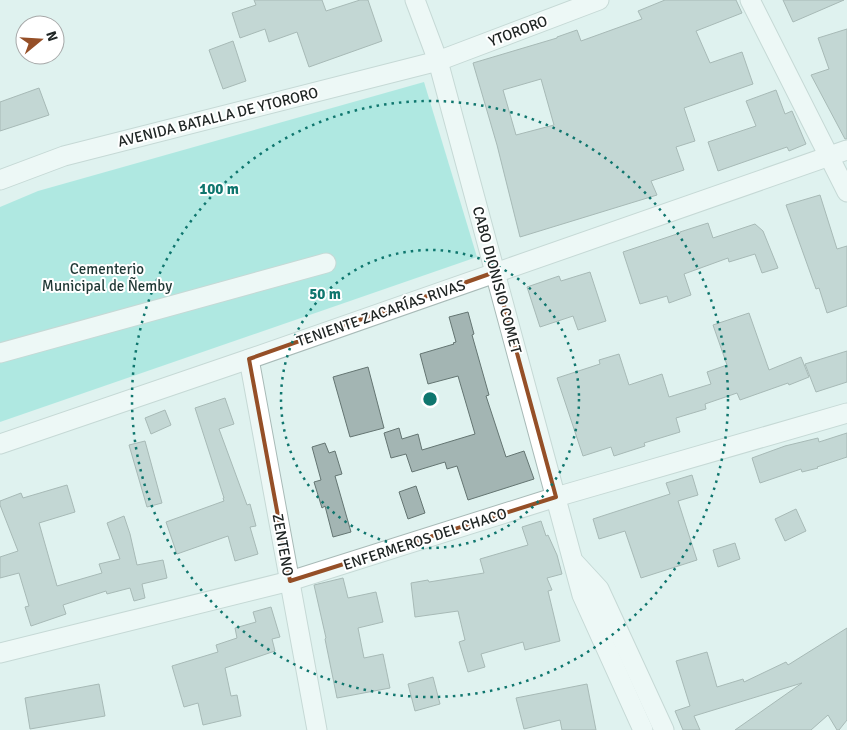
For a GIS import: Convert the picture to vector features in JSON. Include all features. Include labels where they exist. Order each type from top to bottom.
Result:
[{"type":"street","name":"CABO DIONISIO COMET","points":[[415,0],[438,61],[582,595],[643,730]]},
{"type":"street","name":"YTORORO","points":[[438,61],[599,0]]},
{"type":"street","points":[[750,0],[847,192]]},
{"type":"street","name":"AVENIDA BATALLA DE YTORORO","points":[[0,180],[64,156],[438,61]]},
{"type":"street","name":"TENIENTE ZACARÍAS RIVAS","points":[[0,444],[847,150]]},
{"type":"street","points":[[0,354],[326,263]]},
{"type":"street","name":"ZENTENO","points":[[249,359],[317,730]]},
{"type":"street","name":"ENFERMEROS DEL CHACO","points":[[0,653],[290,581],[556,497],[847,413]]},
{"type":"street","name":"CABO DIONISIO COMET","points":[[574,562],[599,589],[664,730]]},
{"type":"highlighted area","points":[[495,272],[556,497],[290,581],[249,359]]},
{"type":"green space","name":"Cementerio Municipal de Ñemby","points":[[424,82],[477,257],[0,422],[0,207],[38,191]]},
{"type":"building","points":[[254,0],[322,0],[326,11],[360,0],[368,0],[382,41],[309,67],[297,32],[269,42],[265,29],[240,38],[232,13],[256,5]]},
{"type":"building","points":[[665,0],[736,0],[742,13],[696,31],[710,63],[742,52],[753,84],[684,108],[695,141],[676,147],[684,170],[651,181],[657,195],[520,237],[497,145],[473,63],[557,38],[577,30],[581,41],[642,19],[638,11]],"holes":[[[541,79],[554,125],[516,135],[503,90]]]},
{"type":"building","points":[[783,0],[844,0],[793,22]]},
{"type":"building","points":[[847,29],[847,139],[845,139],[811,75],[829,69],[818,38]]},
{"type":"building","points":[[233,41],[246,81],[223,89],[209,50]]},
{"type":"building","points":[[39,88],[49,115],[0,131],[0,102]]},
{"type":"building","points":[[776,90],[785,114],[792,111],[806,144],[789,151],[787,147],[718,171],[708,142],[756,126],[746,101]]},
{"type":"building","points":[[820,195],[837,249],[847,246],[847,306],[827,313],[819,288],[816,289],[786,205]]},
{"type":"building","points":[[708,223],[713,238],[755,224],[763,231],[778,268],[762,273],[755,254],[729,262],[728,258],[684,274],[691,295],[669,303],[667,296],[640,304],[623,252]]},
{"type":"building","points":[[590,272],[606,321],[578,330],[573,316],[540,327],[527,287],[559,276],[561,281]]},
{"type":"building","points":[[468,312],[474,334],[472,335],[489,395],[486,396],[506,457],[524,451],[534,479],[468,500],[457,466],[447,469],[445,462],[412,472],[406,454],[391,458],[384,433],[399,428],[402,439],[418,434],[422,450],[475,434],[458,376],[428,384],[420,354],[454,344],[456,342],[449,317]]},
{"type":"building","points":[[749,313],[769,370],[801,357],[809,377],[740,400],[737,393],[705,404],[706,409],[676,418],[680,432],[644,443],[645,446],[614,456],[611,447],[583,456],[557,378],[600,364],[599,360],[619,354],[629,385],[662,374],[669,397],[711,384],[707,372],[727,365],[713,325]]},
{"type":"building","points":[[847,351],[847,382],[816,392],[805,364]]},
{"type":"building","points":[[368,367],[384,428],[350,437],[333,377]]},
{"type":"building","points":[[225,398],[234,424],[219,429],[247,505],[250,504],[256,526],[250,527],[258,554],[235,561],[228,536],[177,554],[166,522],[224,501],[195,408]]},
{"type":"building","points":[[165,410],[171,425],[151,434],[145,418]]},
{"type":"building","points":[[847,433],[847,457],[818,468],[802,472],[801,469],[760,483],[752,458],[785,446],[818,438],[819,442]]},
{"type":"building","points":[[145,441],[162,503],[147,507],[129,445]]},
{"type":"building","points":[[325,443],[329,453],[335,451],[342,474],[335,476],[351,532],[333,537],[325,506],[322,508],[314,482],[321,480],[312,447]]},
{"type":"building","points":[[692,475],[698,495],[678,501],[697,560],[641,578],[625,531],[599,539],[593,519],[670,494],[666,483]]},
{"type":"building","points":[[67,485],[75,512],[39,523],[57,586],[102,573],[99,564],[120,559],[107,523],[124,516],[137,565],[163,560],[167,578],[142,584],[145,598],[134,601],[130,588],[107,594],[106,591],[63,605],[66,614],[31,626],[25,607],[29,606],[19,573],[0,578],[0,557],[18,551],[0,501],[21,493],[23,498]]},
{"type":"building","points":[[416,486],[425,513],[408,519],[399,492]]},
{"type":"building","points":[[796,509],[806,531],[785,541],[775,519]]},
{"type":"building","points":[[541,521],[546,536],[548,535],[557,555],[562,574],[547,578],[552,590],[548,591],[560,641],[525,650],[523,642],[481,654],[485,667],[468,672],[459,642],[465,640],[458,611],[415,617],[411,583],[484,573],[480,559],[528,545],[522,527]]},
{"type":"building","points":[[735,543],[740,559],[718,567],[713,550]]},
{"type":"building","points":[[343,578],[348,598],[376,592],[383,622],[358,628],[364,658],[383,654],[390,688],[337,698],[314,585]]},
{"type":"building","points":[[271,607],[280,637],[272,639],[275,651],[225,668],[231,696],[237,695],[241,716],[203,725],[198,703],[184,707],[172,666],[218,652],[216,645],[237,638],[235,628],[256,622],[253,612]]},
{"type":"building","points":[[847,628],[847,720],[839,730],[837,730],[828,715],[811,730],[735,730],[802,683],[694,716],[700,730],[683,730],[675,711],[690,706],[676,661],[707,652],[717,687],[743,679],[744,682],[786,662],[788,665]]},
{"type":"building","points":[[433,677],[440,704],[415,711],[408,684]]},
{"type":"building","points":[[99,684],[105,716],[30,729],[25,698]]},
{"type":"building","points":[[587,684],[596,730],[562,730],[560,720],[524,729],[516,698]]}]
